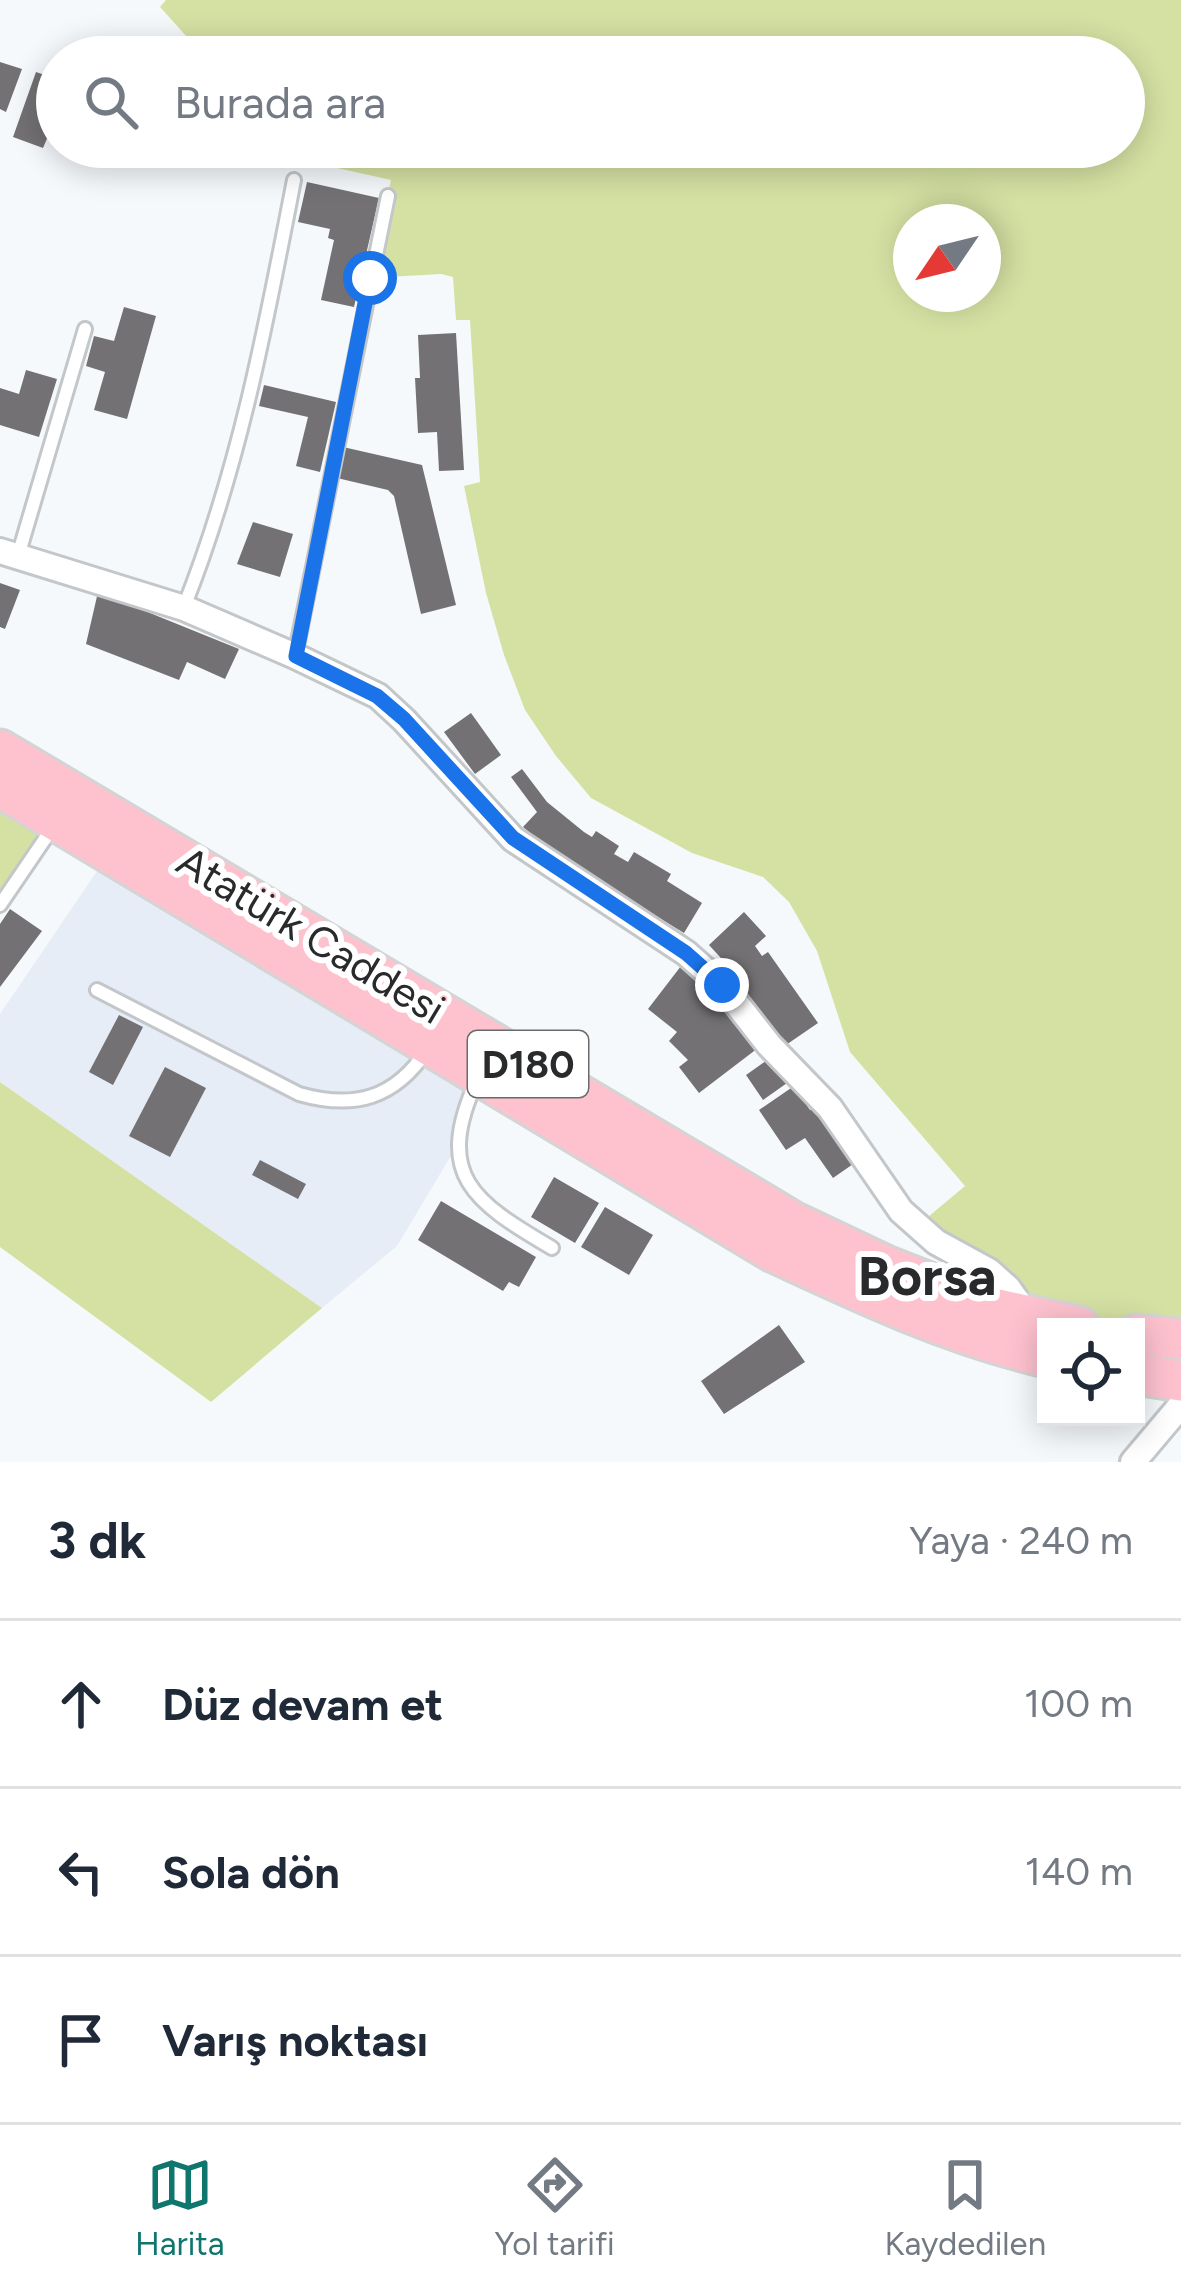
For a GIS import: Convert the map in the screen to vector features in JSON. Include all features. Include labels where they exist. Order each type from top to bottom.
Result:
[{"type":"highway","name":"Atatürk Caddesi","points":[[0,750],[793,1222],[888,1267],[994,1308],[1040,1318]]},
{"type":"highway","name":"Atatürk Caddesi","points":[[0,787],[772,1251],[908,1313],[985,1343],[1037,1356]]},
{"type":"highway","points":[[1145,1336],[1181,1340]]},
{"type":"highway","points":[[1145,1376],[1181,1381]]},
{"type":"street","points":[[9,554],[184,608],[377,696],[513,838],[686,953],[722,985],[769,1046],[830,1108],[901,1211],[936,1242],[989,1271],[1027,1315]]},
{"type":"street","points":[[1133,1462],[1181,1405]]},
{"type":"lane","points":[[184,608],[219,513],[240,437],[294,180]]},
{"type":"lane","points":[[296,656],[388,196]]},
{"type":"lane","points":[[9,554],[85,329]]},
{"type":"lane","points":[[0,905],[57,821]]},
{"type":"lane","points":[[97,990],[299,1094],[324,1102],[370,1098],[394,1086],[411,1073],[430,1045]]},
{"type":"lane","points":[[479,1075],[459,1128],[464,1170],[492,1213],[552,1248]]},
{"type":"shaded area","points":[[110,852],[479,1075],[458,1144],[397,1246],[322,1308],[0,1082],[0,1014]]},
{"type":"green space","points":[[166,0],[1181,0],[1181,1339],[1145,1329],[1145,1318],[1064,1318],[916,1227],[965,1186],[850,1052],[817,951],[789,902],[763,877],[692,853],[591,798],[556,756],[525,710],[504,655],[464,486],[480,482],[470,320],[456,320],[453,277],[370,278],[391,180],[337,168],[1145,168],[1145,36],[186,36],[160,7]]},
{"type":"green space","points":[[0,787],[53,818],[0,897]]},
{"type":"green space","points":[[0,1082],[322,1308],[211,1402],[0,1247]]},
{"type":"building","points":[[0,62],[22,69],[6,112],[0,109]]},
{"type":"building","points":[[36,72],[36,145],[13,137]]},
{"type":"building","points":[[307,182],[379,198],[354,307],[321,300],[334,240],[328,238],[330,229],[298,222]]},
{"type":"building","points":[[124,307],[156,316],[127,419],[94,410],[105,372],[86,366],[94,336],[114,341]]},
{"type":"building","points":[[456,333],[464,470],[439,471],[437,432],[418,433],[418,335]]},
{"type":"building","points":[[26,370],[57,379],[39,437],[0,425],[0,388],[19,394]]},
{"type":"building","points":[[264,385],[336,402],[320,472],[296,466],[308,417],[259,406]]},
{"type":"building","points":[[343,447],[422,465],[456,605],[421,614],[394,496],[388,490],[337,478]]},
{"type":"building","points":[[253,522],[293,534],[280,577],[237,564]]},
{"type":"building","points":[[0,583],[20,590],[5,629],[0,627]]},
{"type":"building","points":[[98,592],[239,649],[225,679],[187,662],[179,680],[86,644]]},
{"type":"building","points":[[471,713],[501,755],[475,774],[444,732]]},
{"type":"building","points":[[522,769],[547,802],[584,832],[592,837],[596,831],[619,846],[614,854],[628,862],[634,852],[671,874],[667,881],[702,903],[684,933],[562,859],[523,827],[537,812],[511,777]]},
{"type":"building","points":[[10,909],[42,931],[0,987],[0,924]]},
{"type":"building","points":[[744,912],[766,936],[755,946],[762,956],[768,952],[818,1023],[783,1047],[731,969],[709,945]]},
{"type":"building","points":[[681,966],[715,993],[758,1048],[699,1093],[679,1067],[688,1060],[669,1041],[677,1032],[648,1009]]},
{"type":"building","points":[[119,1015],[143,1027],[113,1085],[89,1072]]},
{"type":"building","points":[[770,1058],[787,1083],[763,1100],[746,1075]]},
{"type":"building","points":[[165,1067],[206,1088],[170,1157],[129,1136]]},
{"type":"building","points":[[794,1086],[810,1110],[817,1105],[856,1162],[833,1178],[805,1138],[786,1150],[759,1110]]},
{"type":"building","points":[[260,1160],[306,1184],[298,1199],[252,1175]]},
{"type":"building","points":[[554,1177],[599,1203],[575,1243],[531,1217]]},
{"type":"building","points":[[441,1201],[536,1257],[519,1287],[509,1282],[503,1291],[418,1240]]},
{"type":"building","points":[[605,1207],[653,1235],[629,1275],[581,1247]]},
{"type":"building","points":[[779,1325],[805,1362],[724,1414],[701,1381]]},
{"type":"district","name":"Borsa","points":[[927,1276]]},
{"type":"route","points":[[370,278],[296,656],[377,696],[432,748],[513,838],[686,953],[722,985]]}]
